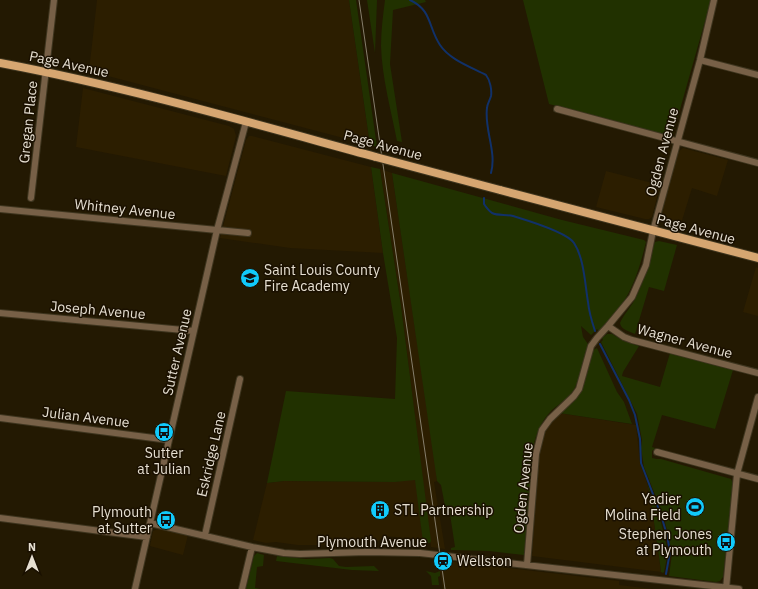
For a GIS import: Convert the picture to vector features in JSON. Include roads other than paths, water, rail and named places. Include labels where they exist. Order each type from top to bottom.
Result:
[{"type":"main road","name":"Page Avenue","points":[[0,63],[109,86],[758,258]]},
{"type":"street","name":"Gregan Place","points":[[31,198],[54,0]]},
{"type":"street","name":"Ogden Avenue","points":[[527,564],[536,454],[542,430],[550,419],[574,396],[579,389],[591,346],[632,296],[646,265],[653,231],[700,60],[714,0]]},
{"type":"street","points":[[700,60],[758,74]]},
{"type":"street","points":[[556,109],[758,163]]},
{"type":"street","name":"Sutter Avenue","points":[[135,589],[217,230],[246,122]]},
{"type":"street","name":"Whitney Avenue","points":[[0,209],[248,233]]},
{"type":"street","name":"Joseph Avenue","points":[[0,313],[194,331]]},
{"type":"street","name":"Wagner Avenue","points":[[608,326],[628,338],[758,373]]},
{"type":"street","name":"Eskridge Lane","points":[[205,535],[240,379]]},
{"type":"street","points":[[726,588],[737,474],[758,397]]},
{"type":"street","name":"Julian Avenue","points":[[0,418],[169,440]]},
{"type":"street","points":[[657,452],[758,480]]},
{"type":"street","points":[[0,518],[147,537]]},
{"type":"street","name":"Plymouth Avenue","points":[[150,523],[252,547],[300,554],[367,552],[420,553],[739,589]]},
{"type":"street","points":[[242,589],[252,547]]},
{"type":"waterway","points":[[410,0],[417,4],[426,14],[436,38],[444,50],[461,63],[486,75],[489,80],[491,98],[487,106],[487,124],[492,149],[491,173]]},
{"type":"waterway","points":[[484,198],[484,204],[492,213],[513,216],[546,227],[563,235],[574,243],[582,264],[589,309],[595,331]]},
{"type":"waterway","points":[[600,344],[629,400],[635,415],[640,439],[641,463],[667,535],[670,552],[666,574]]},
{"type":"tram line","points":[[359,0],[445,589]]},
{"type":"place","name":"Saint Louis County Fire Academy","points":[[250,278]]},
{"type":"place","name":"Sutter at Julian","points":[[164,432]]},
{"type":"place","name":"Yadier Molina Field","points":[[695,507]]},
{"type":"place","name":"STL Partnership","points":[[380,510]]},
{"type":"place","name":"Plymouth at Sutter","points":[[166,520]]},
{"type":"place","name":"Stephen Jones at Plymouth","points":[[726,542]]},
{"type":"place","name":"Wellston","points":[[443,561]]}]
